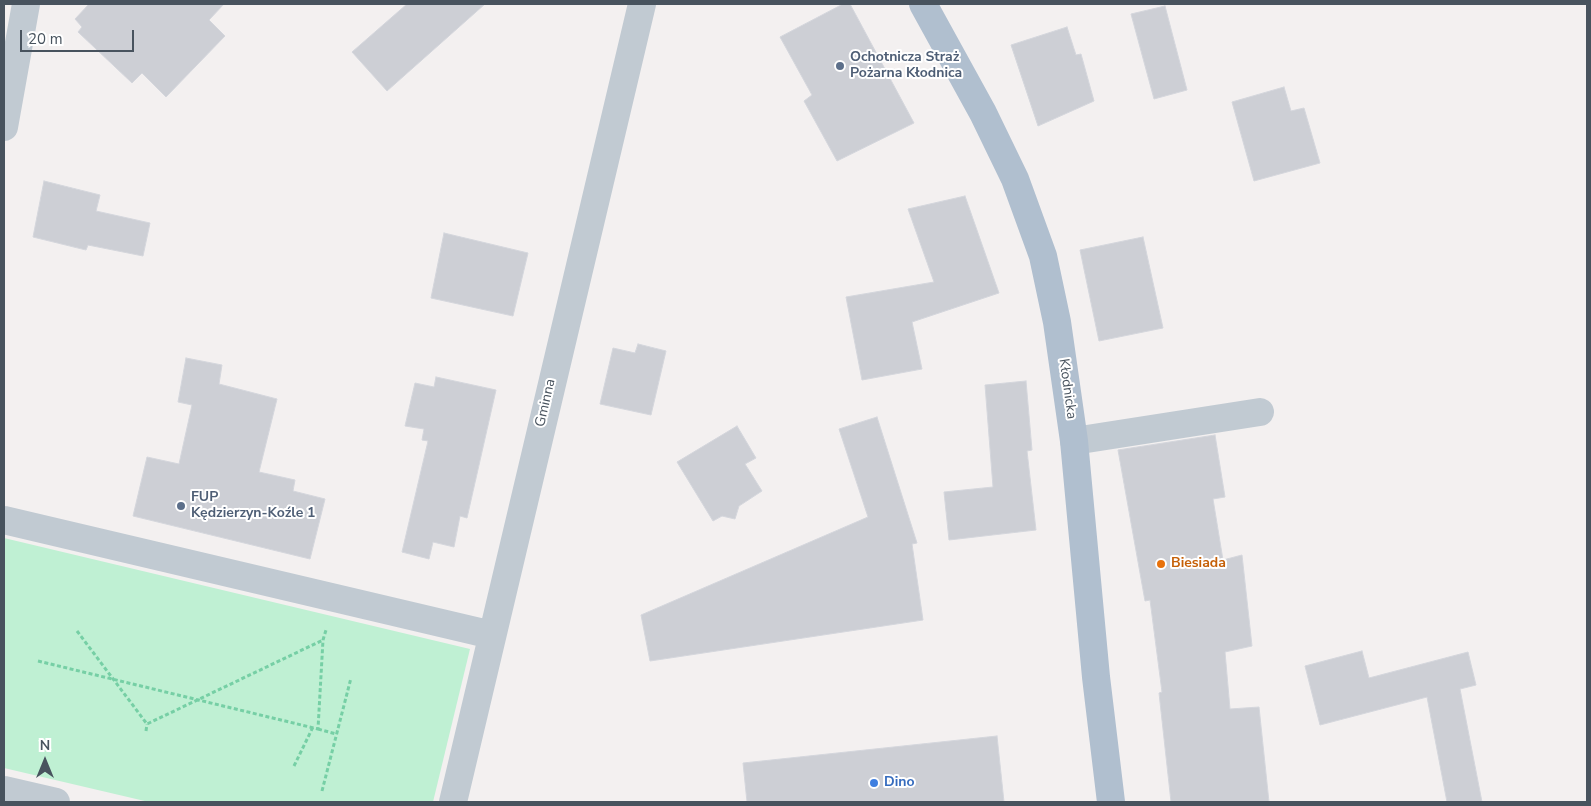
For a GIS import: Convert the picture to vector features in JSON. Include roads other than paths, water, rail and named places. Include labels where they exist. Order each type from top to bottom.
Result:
[{"type":"main road","name":"Kłodnicka","points":[[923,4],[983,113],[1016,179],[1043,256],[1057,322],[1074,441],[1096,677],[1111,802]]},
{"type":"street","points":[[4,127],[26,4]]},
{"type":"street","name":"Gminna","points":[[453,802],[642,4]]},
{"type":"street","points":[[1074,441],[1260,412]]},
{"type":"street","points":[[4,520],[492,635]]},
{"type":"street","points":[[4,790],[56,802]]},
{"type":"place","name":"Ochotnicza Straż Pożarna Kłodnica","points":[[840,66]]},
{"type":"place","name":"FUP Kędzierzyn-Koźle 1","points":[[181,506]]},
{"type":"place","name":"Biesiada","points":[[1161,564]]},
{"type":"place","name":"Dino","points":[[874,783]]}]
